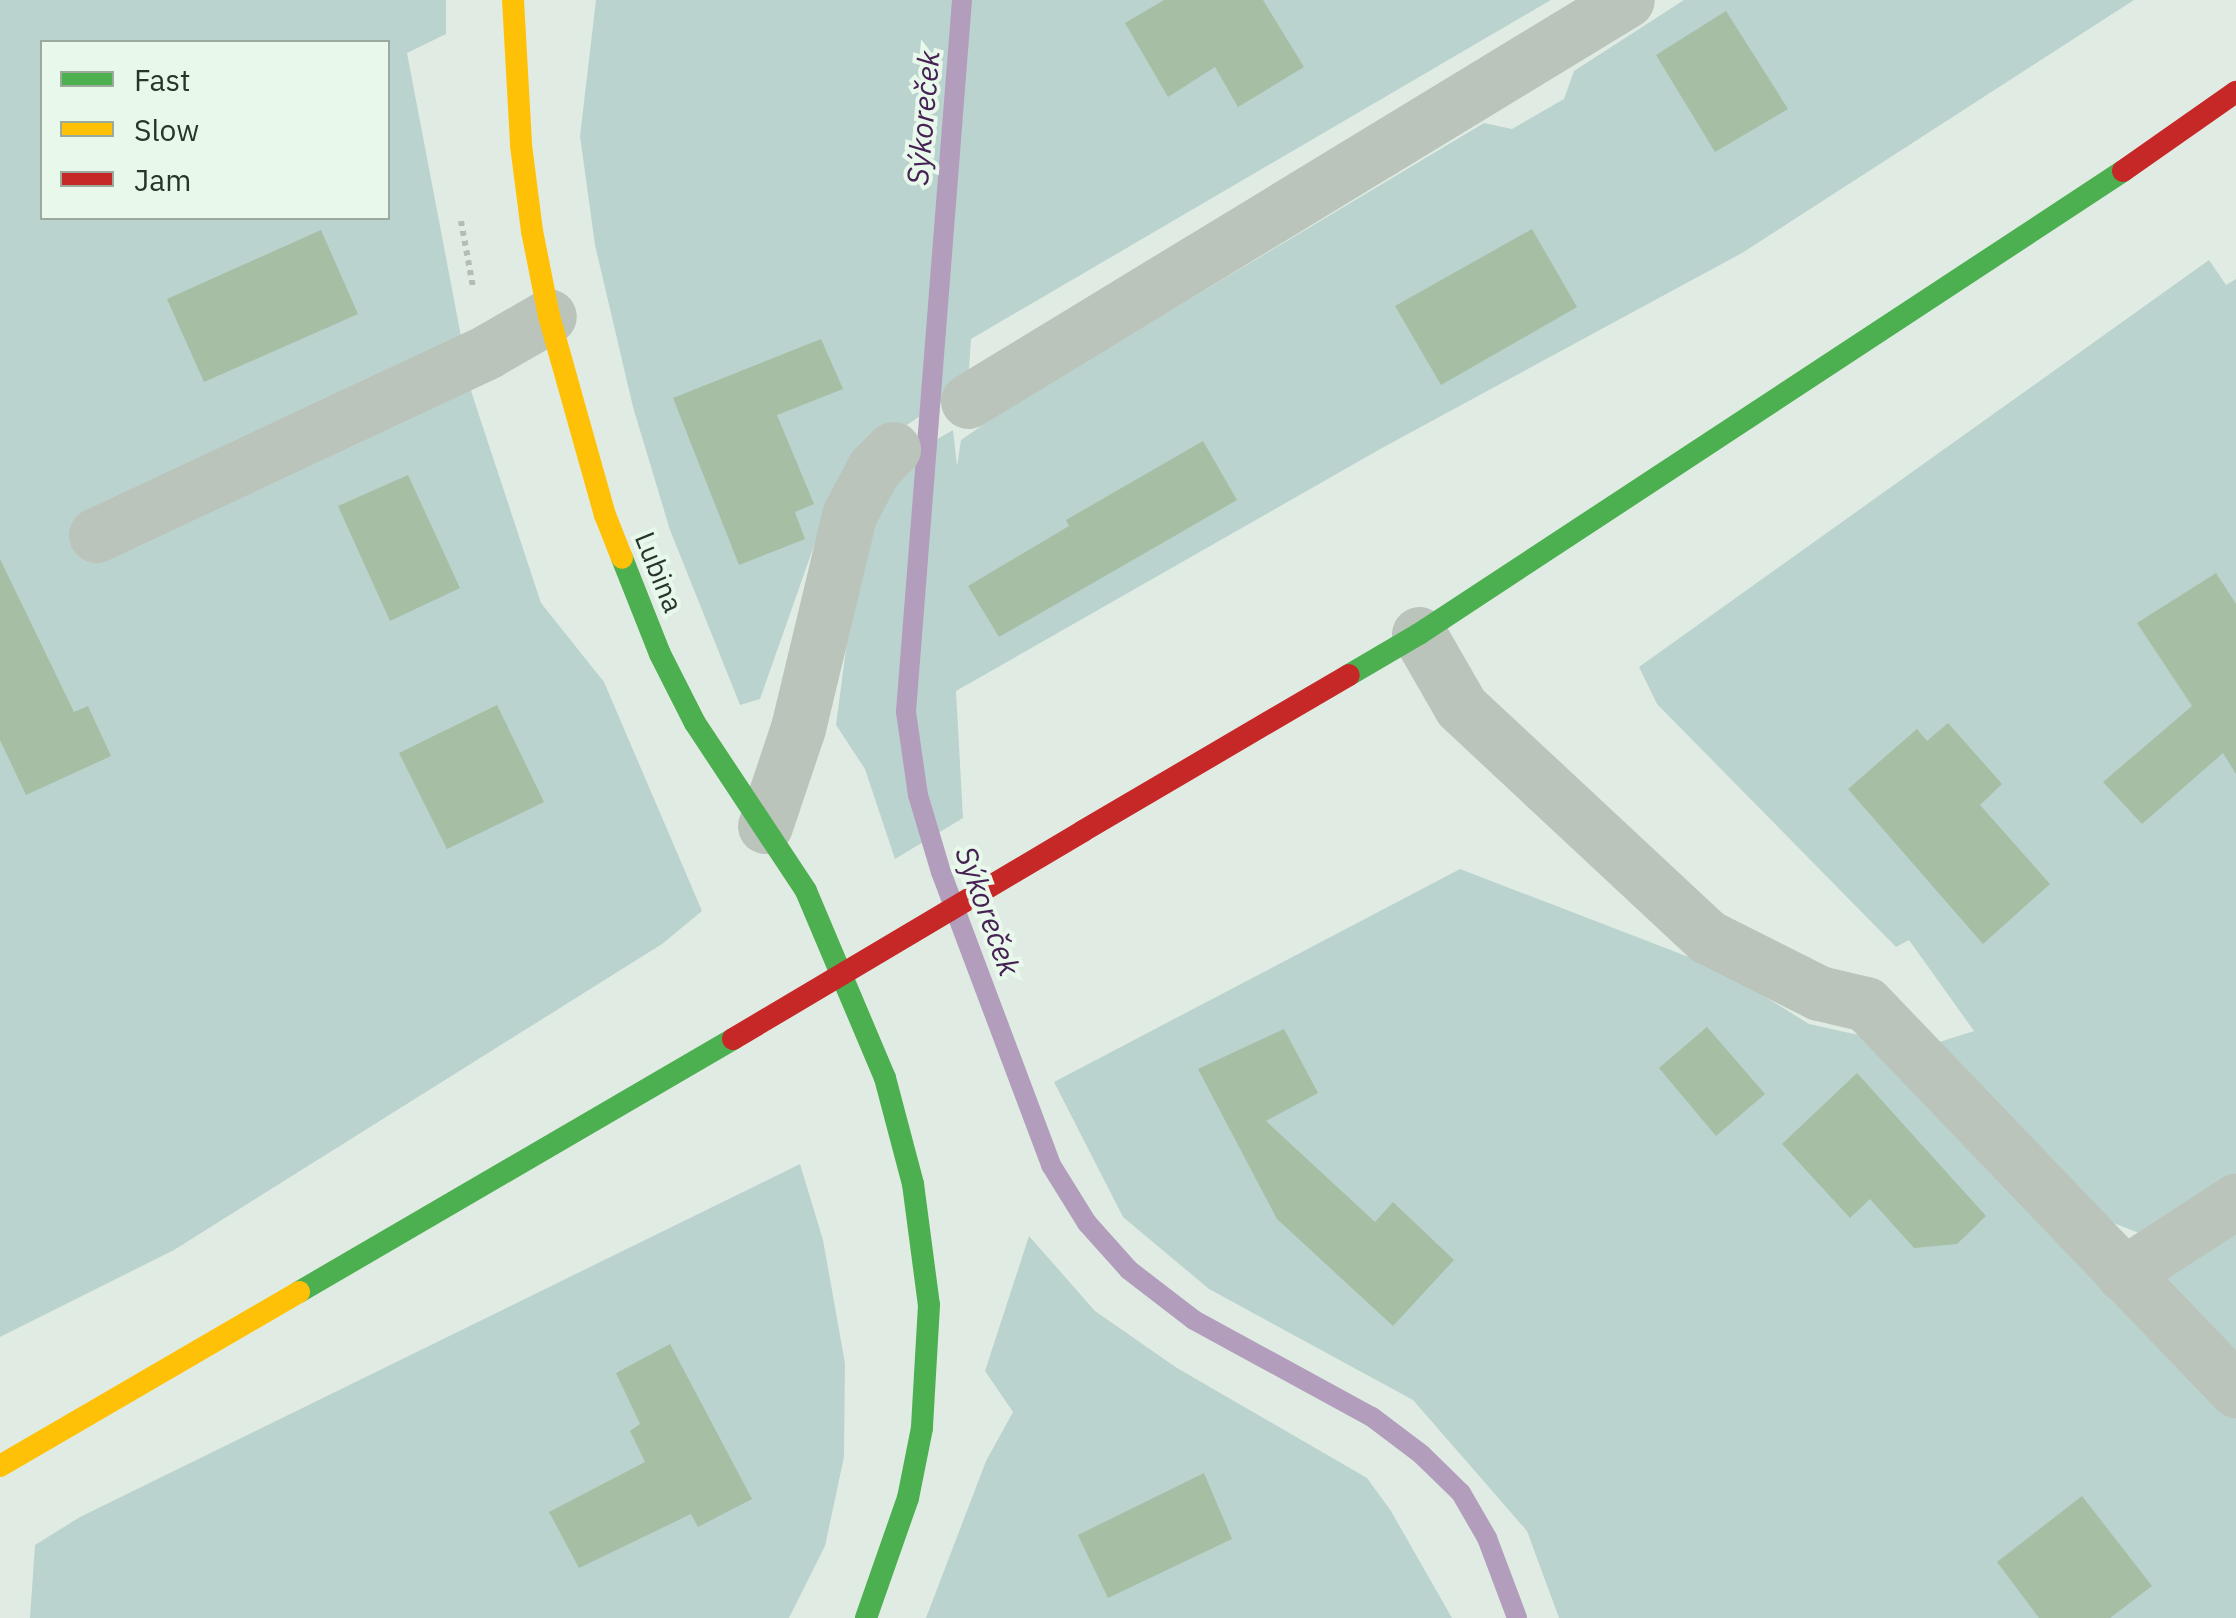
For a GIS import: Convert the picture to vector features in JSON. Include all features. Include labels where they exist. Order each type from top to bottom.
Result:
[{"type":"main road","name":"Lubina","points":[[513,0],[521,145],[549,316],[586,457],[625,574],[695,723],[806,891],[885,1078],[913,1184],[929,1305],[922,1428],[908,1498],[866,1618]]},
{"type":"main road","points":[[0,1466],[1419,634],[2017,244],[2236,92]]},
{"type":"street","points":[[968,401],[1627,0]]},
{"type":"street","points":[[96,535],[488,351],[549,316]]},
{"type":"street","points":[[765,826],[798,728],[849,515],[874,468],[893,449]]},
{"type":"street","points":[[1419,634],[1461,707],[1708,938],[1819,993],[1866,1004],[2236,1390]]},
{"type":"street","points":[[2123,1274],[2236,1200]]},
{"type":"shaded area","points":[[0,0],[446,0],[446,34],[407,53],[472,394],[541,603],[604,682],[702,911],[662,944],[174,1250],[0,1337]]},
{"type":"shaded area","points":[[596,0],[1551,0],[971,339],[968,384],[889,437],[815,543],[760,699],[740,705],[670,530],[633,407],[595,245],[580,136]]},
{"type":"shaded area","points":[[1684,0],[2134,0],[1742,253],[1382,448],[956,691],[963,818],[895,859],[865,769],[836,725],[860,543],[899,461],[953,430],[957,466],[961,440],[1006,409],[1484,123],[1512,129],[1564,99],[1574,71]]},
{"type":"shaded area","points":[[2209,260],[2226,285],[2236,279],[2236,1179],[2147,1236],[2108,1221],[1933,1044],[1974,1031],[1909,940],[1896,947],[1657,704],[1639,667]]},
{"type":"shaded area","points":[[1460,869],[1720,969],[1809,1024],[1877,1039],[2236,1410],[2236,1618],[1559,1618],[1527,1531],[1413,1400],[1209,1289],[1123,1217],[1054,1082]]},
{"type":"shaded area","points":[[800,1164],[823,1240],[845,1363],[844,1457],[825,1546],[789,1618],[30,1618],[35,1545],[80,1517]]},
{"type":"shaded area","points":[[2236,1231],[2236,1364],[2158,1282]]},
{"type":"shaded area","points":[[1029,1236],[1095,1311],[1177,1368],[1367,1478],[1391,1511],[1452,1618],[926,1618],[986,1461],[1013,1412],[985,1371]]},
{"type":"building","points":[[1164,0],[1263,0],[1304,67],[1238,107],[1215,67],[1168,97],[1125,23]]},
{"type":"building","points":[[1726,11],[1788,109],[1715,152],[1656,55]]},
{"type":"building","points":[[1532,229],[1577,307],[1441,385],[1395,306]]},
{"type":"building","points":[[321,230],[358,314],[204,382],[167,299]]},
{"type":"building","points":[[821,339],[843,389],[777,415],[814,504],[795,512],[805,539],[739,565],[673,398]]},
{"type":"building","points":[[1203,441],[1237,500],[999,637],[968,586],[1069,526],[1066,520]]},
{"type":"building","points":[[408,475],[460,588],[390,621],[338,506]]},
{"type":"building","points":[[0,559],[74,712],[88,706],[111,756],[26,795],[0,740]]},
{"type":"building","points":[[2216,573],[2236,604],[2236,774],[2223,753],[2142,824],[2103,782],[2192,706],[2137,623]]},
{"type":"building","points":[[497,705],[544,802],[447,849],[399,753]]},
{"type":"building","points":[[1948,723],[2002,784],[1980,805],[2050,884],[1983,944],[1848,789],[1917,729],[1927,741]]},
{"type":"building","points":[[1707,1027],[1765,1094],[1716,1136],[1659,1068]]},
{"type":"building","points":[[1284,1029],[1318,1093],[1266,1121],[1375,1222],[1393,1202],[1454,1260],[1393,1326],[1277,1219],[1198,1069]]},
{"type":"building","points":[[1857,1073],[1986,1216],[1957,1244],[1914,1248],[1870,1199],[1850,1218],[1782,1144]]},
{"type":"building","points":[[670,1344],[752,1499],[698,1527],[691,1514],[579,1568],[549,1512],[645,1462],[630,1431],[640,1424],[616,1373]]},
{"type":"building","points":[[1204,1473],[1232,1539],[1108,1598],[1078,1535]]},
{"type":"building","points":[[2082,1496],[2152,1586],[2110,1618],[2039,1618],[1997,1562]]},
{"type":"waterway","name":"Sýkoreček","points":[[962,0],[906,712],[918,795],[941,872],[1051,1165],[1087,1223],[1129,1270],[1194,1320],[1372,1417],[1421,1454],[1461,1493],[1487,1538],[1517,1618]]},
{"type":"traffic: fast","points":[[1349,675],[1419,634],[2123,171]]},
{"type":"traffic: fast","points":[[622,558],[660,654],[695,723],[806,891],[885,1078],[913,1184],[929,1305],[922,1428],[908,1498],[866,1618]]},
{"type":"traffic: fast","points":[[299,1292],[733,1039]]},
{"type":"traffic: slow","points":[[513,0],[521,145],[532,231],[549,316],[605,515],[622,558]]},
{"type":"traffic: slow","points":[[0,1466],[299,1292]]},
{"type":"traffic: jam","points":[[2123,171],[2236,92]]},
{"type":"traffic: jam","points":[[1083,831],[1349,675]]},
{"type":"traffic: jam","points":[[733,1039],[1083,831]]}]
